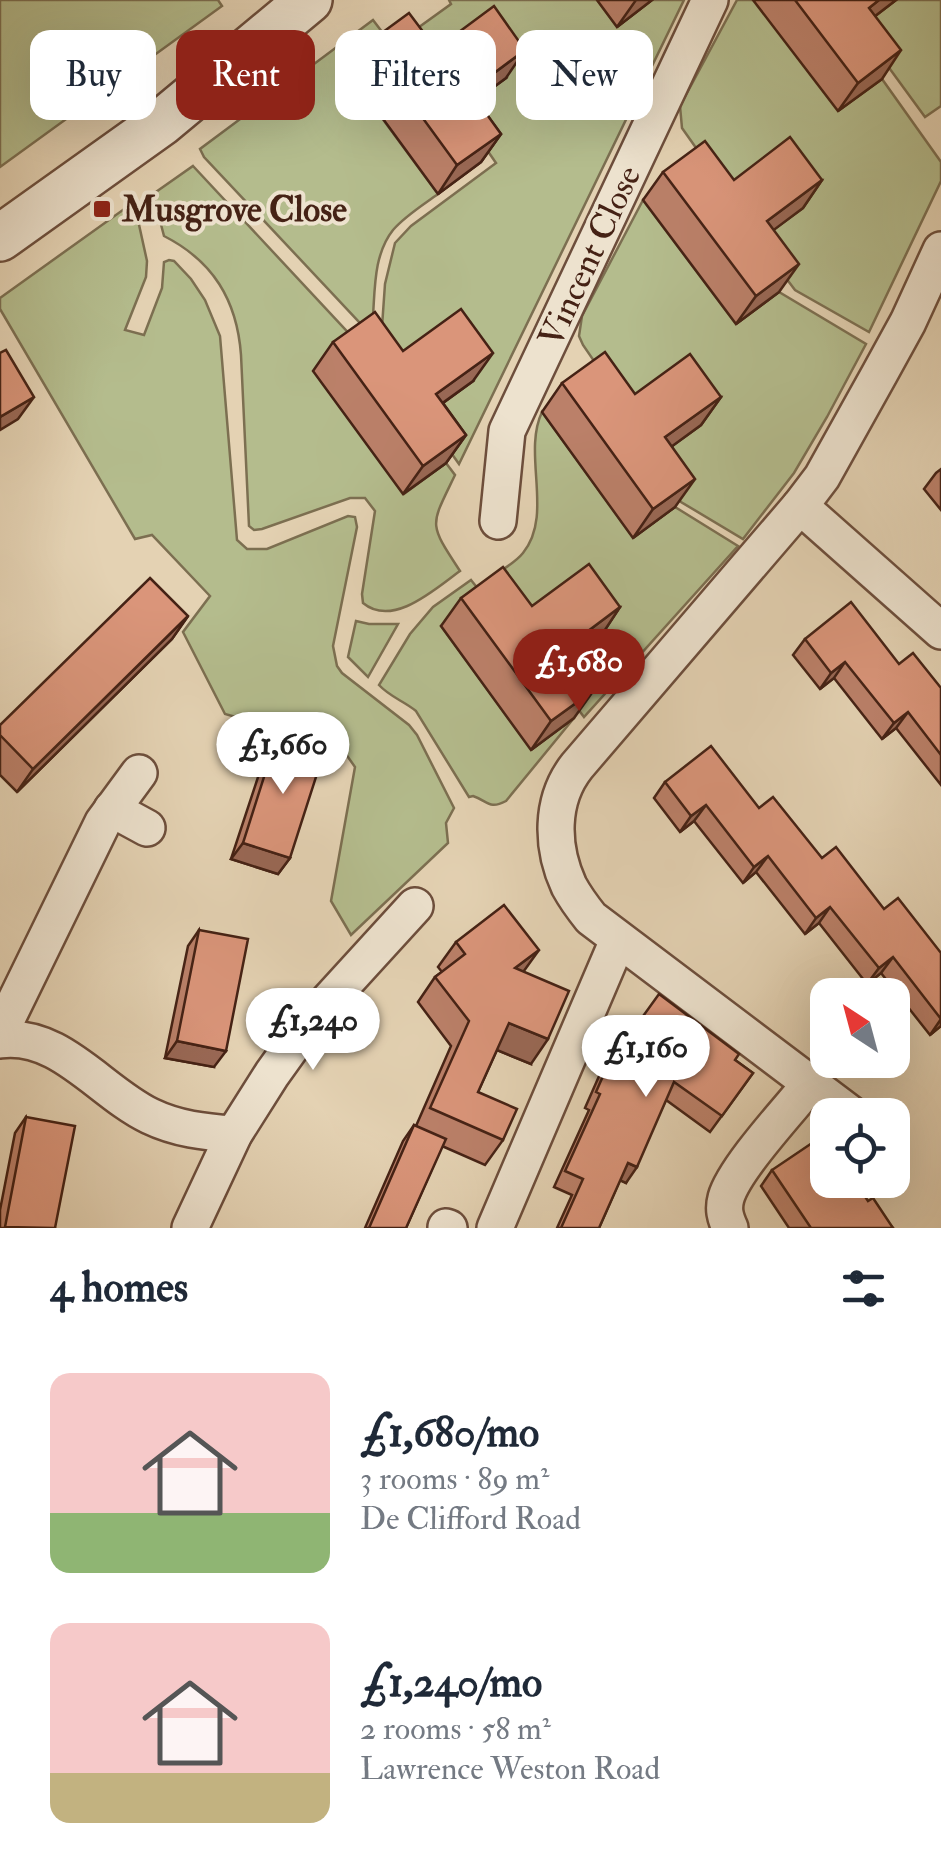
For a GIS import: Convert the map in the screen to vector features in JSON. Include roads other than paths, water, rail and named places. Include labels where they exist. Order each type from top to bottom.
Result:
[{"type":"street","points":[[0,238],[160,123],[309,0]]},
{"type":"street","name":"Vincent Close","points":[[498,521],[507,431],[710,0]]},
{"type":"street","points":[[829,1098],[591,918],[563,870],[556,810],[565,781],[822,476],[908,322],[941,250]]},
{"type":"street","points":[[800,506],[941,631]]},
{"type":"street","points":[[139,773],[103,822],[0,1036],[46,1046],[134,1108],[172,1126],[234,1134]]},
{"type":"street","points":[[112,809],[147,828]]},
{"type":"street","points":[[190,1228],[234,1134],[272,1074],[310,1022],[415,906]]},
{"type":"street","points":[[494,1228],[618,940]]},
{"type":"street","points":[[730,1228],[724,1211],[730,1186],[810,1084]]},
{"type":"place","name":"Musgrove Close","points":[[102,209]]}]
